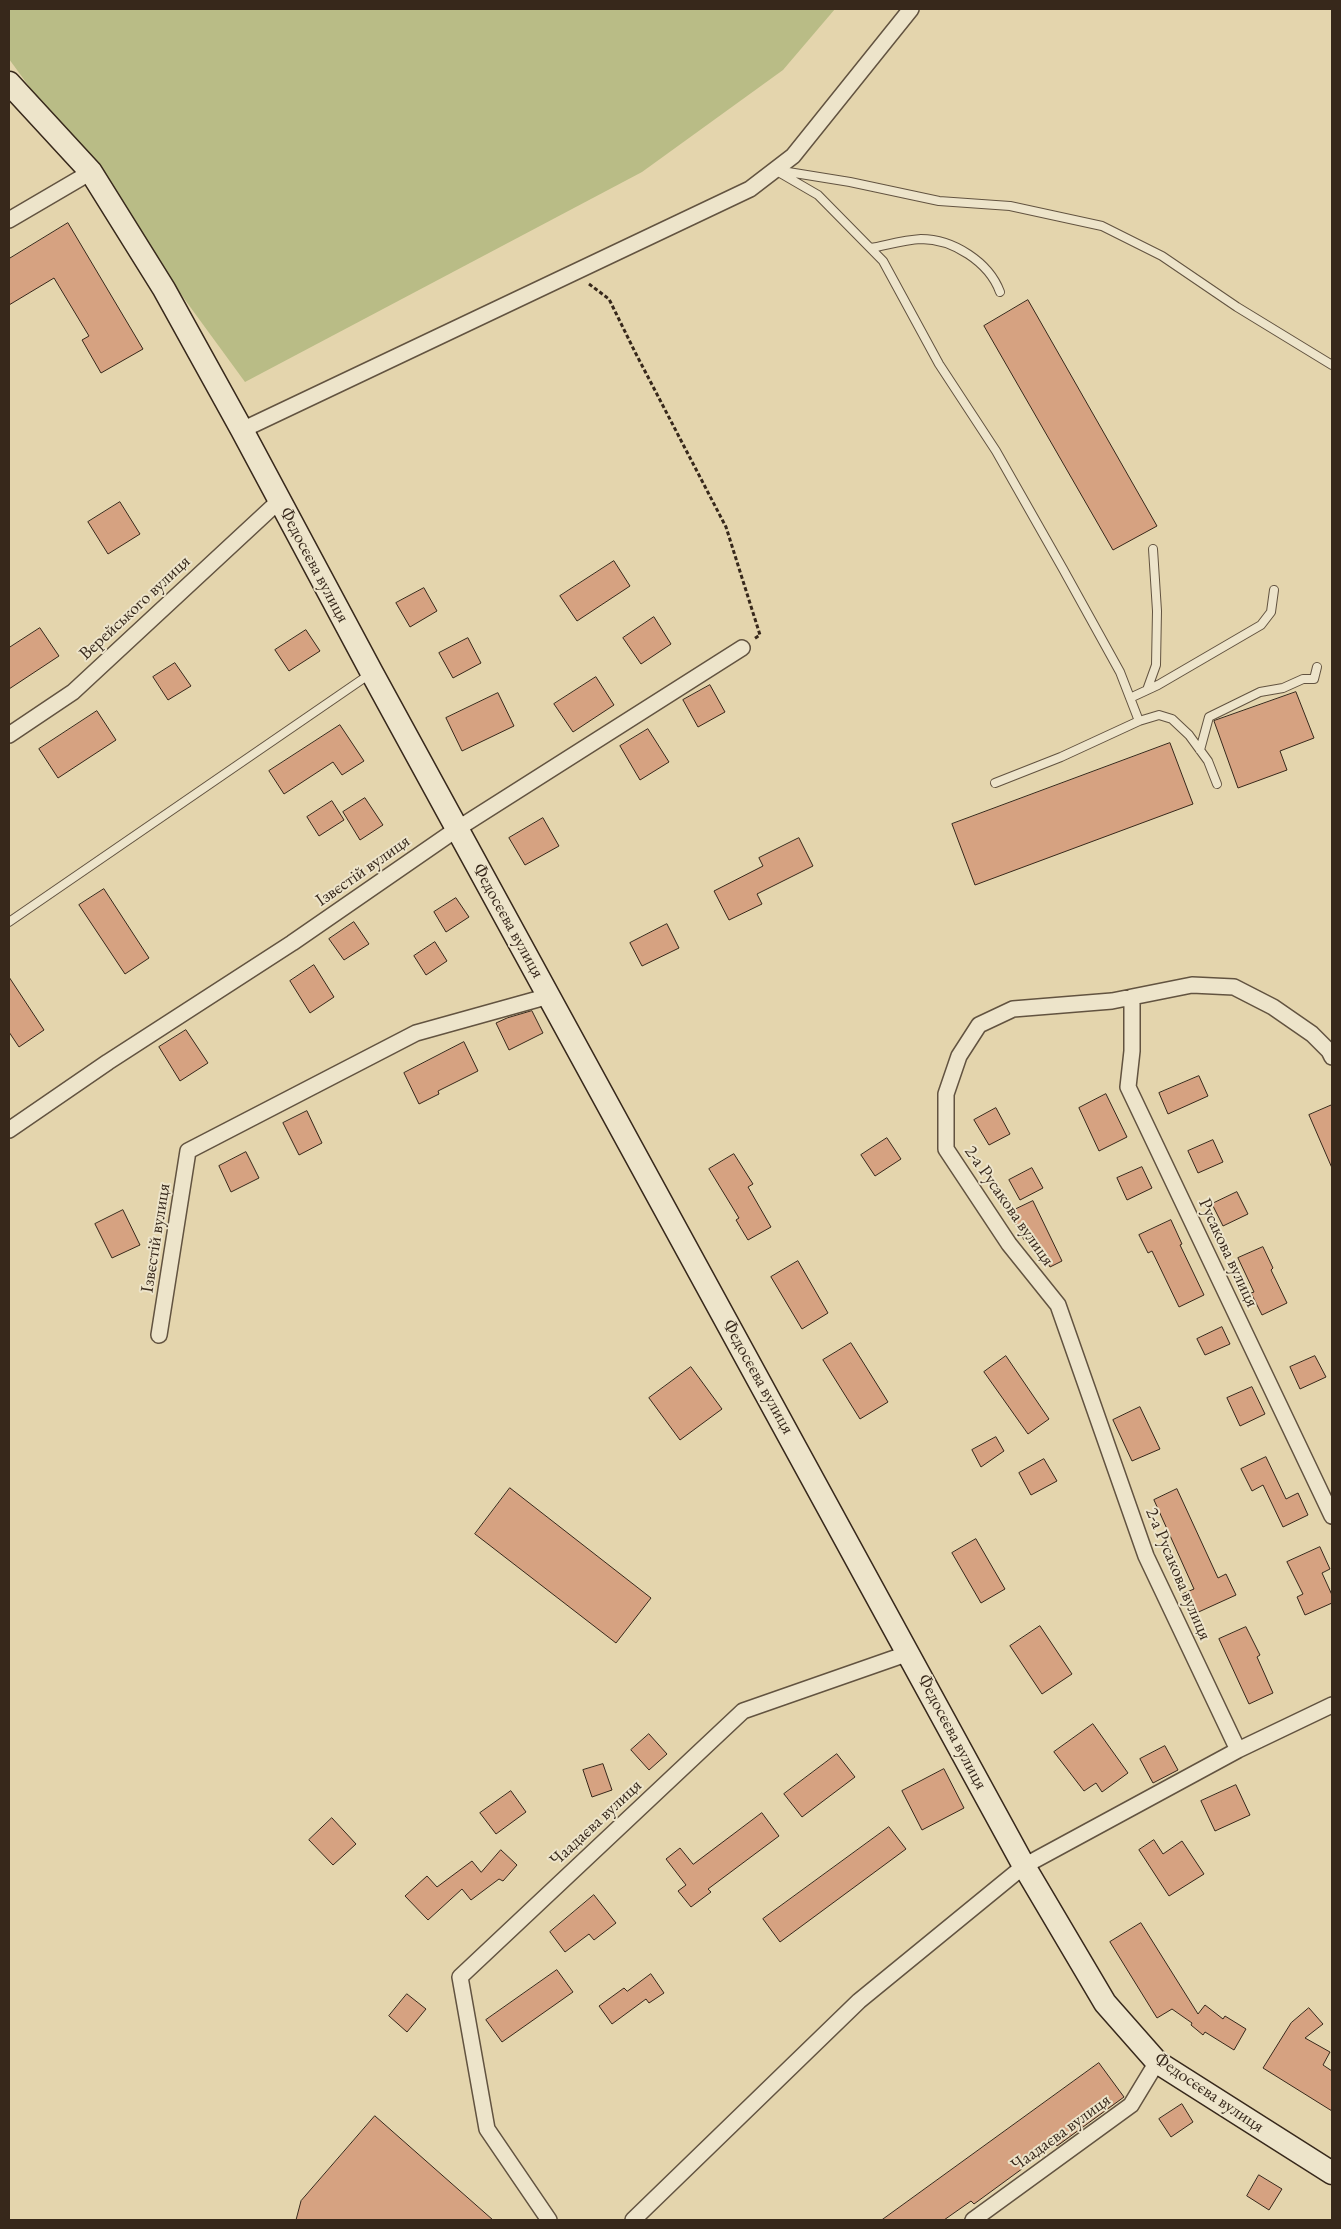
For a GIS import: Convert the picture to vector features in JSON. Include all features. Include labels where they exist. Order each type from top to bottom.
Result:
[{"type":"main road","name":"Федосєєва вулиця","points":[[9,83],[91,172],[164,289],[1024,1866],[1105,2003],[1157,2062],[1332,2173]]},
{"type":"street","points":[[242,430],[750,189],[793,156],[912,9]]},
{"type":"street","points":[[9,220],[91,172]]},
{"type":"street","name":"Верейського вулиця","points":[[9,735],[73,692],[279,500]]},
{"type":"street","name":"Ізвєстій вулиця","points":[[9,1130],[108,1062],[292,943],[457,829],[742,648]]},
{"type":"street","name":"2-а Русакова вулиця","points":[[1238,1750],[1146,1556],[1058,1305],[1009,1244],[946,1149],[946,1094],[959,1056],[979,1025],[1013,1009],[1112,1001],[1192,985],[1234,987],[1273,1007],[1312,1034],[1331,1054]]},
{"type":"street","name":"Ізвєстій вулиця","points":[[159,1335],[188,1151],[416,1033],[549,996]]},
{"type":"street","name":"Русакова вулиця","points":[[1132,997],[1132,1051],[1128,1087],[1332,1516]]},
{"type":"street","name":"Чаадаєва вулиця","points":[[549,2220],[487,2129],[460,1977],[743,1711],[909,1654]]},
{"type":"street","points":[[633,2220],[859,2001],[1024,1866],[1238,1750],[1332,1705]]},
{"type":"street","name":"Чаадаєва вулиця","points":[[973,2220],[1131,2105],[1157,2062]]},
{"type":"lane","points":[[775,170],[818,195],[883,261],[939,364],[996,451],[1120,672],[1140,721]]},
{"type":"lane","points":[[775,170],[850,182],[938,202],[1010,206],[1102,226],[1162,256],[1237,307],[1332,365]]},
{"type":"lane","points":[[870,248],[921,239],[939,241],[958,248],[995,279],[1000,292]]},
{"type":"lane","points":[[1147,690],[1156,664],[1157,611],[1153,549]]},
{"type":"lane","points":[[1130,698],[1232,644],[1261,625],[1270,612],[1274,590]]},
{"type":"lane","points":[[1200,750],[1209,717],[1260,692],[1283,688],[1303,679],[1314,679],[1317,668]]},
{"type":"lane","points":[[9,922],[372,673]]},
{"type":"lane","points":[[995,784],[1158,715],[1172,719],[1189,735],[1208,761],[1216,784]]},
{"type":"path","points":[[577,271],[592,286],[609,298],[726,528],[760,635],[742,648]]},
{"type":"green space","points":[[9,9],[835,9],[783,70],[642,172],[245,382],[9,59]]},
{"type":"building","points":[[68,223],[143,349],[101,373],[82,340],[89,336],[54,278],[9,305],[9,259]]},
{"type":"building","points":[[1028,300],[1157,526],[1113,550],[984,326]]},
{"type":"building","points":[[120,502],[140,534],[108,554],[88,522]]},
{"type":"building","points":[[614,561],[630,586],[577,621],[560,596]]},
{"type":"building","points":[[424,588],[437,611],[410,627],[396,603]]},
{"type":"building","points":[[654,617],[671,644],[641,664],[623,638]]},
{"type":"building","points":[[40,628],[59,656],[9,689],[9,648]]},
{"type":"building","points":[[306,630],[320,651],[289,671],[275,650]]},
{"type":"building","points":[[468,638],[481,663],[453,678],[439,653]]},
{"type":"building","points":[[175,663],[191,686],[168,700],[153,677]]},
{"type":"building","points":[[596,677],[614,705],[573,732],[554,704]]},
{"type":"building","points":[[710,685],[725,712],[698,727],[683,700]]},
{"type":"building","points":[[1296,692],[1314,738],[1280,751],[1287,770],[1238,788],[1214,721]]},
{"type":"building","points":[[498,693],[514,726],[462,751],[446,718]]},
{"type":"building","points":[[97,711],[116,740],[58,778],[39,749]]},
{"type":"building","points":[[340,725],[364,761],[342,775],[333,762],[284,794],[269,771]]},
{"type":"building","points":[[648,729],[669,762],[640,780],[620,746]]},
{"type":"building","points":[[1170,743],[1193,804],[975,885],[952,824]]},
{"type":"building","points":[[365,798],[383,825],[360,840],[343,812]]},
{"type":"building","points":[[332,801],[344,820],[319,836],[307,817]]},
{"type":"building","points":[[543,818],[559,846],[525,865],[509,838]]},
{"type":"building","points":[[799,838],[813,866],[757,894],[762,904],[729,920],[714,891],[763,866],[759,858]]},
{"type":"building","points":[[104,889],[149,958],[125,974],[79,905]]},
{"type":"building","points":[[456,898],[469,917],[446,932],[434,912]]},
{"type":"building","points":[[354,922],[369,944],[344,960],[329,939]]},
{"type":"building","points":[[667,924],[679,948],[642,966],[630,943]]},
{"type":"building","points":[[435,942],[447,961],[426,975],[414,956]]},
{"type":"building","points":[[314,965],[334,997],[310,1013],[290,981]]},
{"type":"building","points":[[9,977],[44,1030],[19,1047],[9,1032]]},
{"type":"building","points":[[532,1011],[543,1033],[509,1050],[496,1023]]},
{"type":"building","points":[[186,1030],[208,1063],[180,1081],[159,1047]]},
{"type":"building","points":[[464,1042],[478,1071],[438,1091],[439,1094],[419,1104],[404,1073]]},
{"type":"building","points":[[1199,1076],[1208,1096],[1168,1114],[1159,1093]]},
{"type":"building","points":[[1106,1094],[1127,1137],[1099,1151],[1079,1108]]},
{"type":"building","points":[[1332,1105],[1332,1168],[1309,1115]]},
{"type":"building","points":[[996,1108],[1010,1134],[989,1145],[974,1120]]},
{"type":"building","points":[[307,1111],[322,1143],[299,1155],[283,1123]]},
{"type":"building","points":[[887,1138],[901,1159],[875,1176],[861,1155]]},
{"type":"building","points":[[1213,1140],[1223,1162],[1198,1173],[1188,1151]]},
{"type":"building","points":[[246,1152],[259,1178],[231,1192],[219,1166]]},
{"type":"building","points":[[734,1154],[753,1184],[748,1187],[771,1227],[748,1240],[736,1220],[739,1218],[709,1169]]},
{"type":"building","points":[[1142,1167],[1152,1188],[1127,1200],[1117,1178]]},
{"type":"building","points":[[1032,1168],[1043,1188],[1020,1200],[1009,1180]]},
{"type":"building","points":[[1237,1192],[1248,1214],[1223,1226],[1212,1204]]},
{"type":"building","points":[[1033,1201],[1062,1261],[1050,1267],[1034,1235],[1024,1240],[1010,1212]]},
{"type":"building","points":[[123,1210],[140,1245],[112,1258],[95,1224]]},
{"type":"building","points":[[1171,1220],[1182,1244],[1180,1245],[1204,1295],[1179,1307],[1152,1251],[1148,1253],[1139,1235]]},
{"type":"building","points":[[1263,1247],[1273,1268],[1271,1270],[1287,1303],[1262,1315],[1251,1293],[1254,1292],[1238,1258]]},
{"type":"building","points":[[798,1261],[828,1313],[802,1329],[771,1277]]},
{"type":"building","points":[[1222,1327],[1230,1344],[1205,1355],[1197,1339]]},
{"type":"building","points":[[851,1343],[888,1402],[860,1419],[823,1360]]},
{"type":"building","points":[[1006,1356],[1049,1419],[1028,1434],[984,1372]]},
{"type":"building","points":[[1315,1356],[1326,1377],[1300,1389],[1290,1367]]},
{"type":"building","points":[[691,1367],[722,1409],[680,1440],[649,1398]]},
{"type":"building","points":[[1252,1387],[1265,1414],[1240,1426],[1227,1398]]},
{"type":"building","points":[[1140,1407],[1160,1449],[1132,1461],[1113,1420]]},
{"type":"building","points":[[996,1437],[1004,1451],[981,1467],[972,1450]]},
{"type":"building","points":[[1266,1457],[1286,1499],[1298,1493],[1308,1515],[1283,1527],[1263,1485],[1252,1491],[1241,1469]]},
{"type":"building","points":[[1044,1459],[1057,1481],[1031,1495],[1019,1473]]},
{"type":"building","points":[[510,1488],[651,1598],[616,1643],[475,1534]]},
{"type":"building","points":[[1177,1489],[1218,1578],[1226,1574],[1236,1595],[1192,1615],[1182,1594],[1194,1589],[1154,1500]]},
{"type":"building","points":[[976,1539],[1005,1589],[981,1603],[952,1553]]},
{"type":"building","points":[[1320,1547],[1330,1569],[1322,1573],[1332,1595],[1332,1603],[1305,1615],[1297,1597],[1303,1594],[1287,1562]]},
{"type":"building","points":[[1040,1626],[1072,1674],[1042,1694],[1010,1646]]},
{"type":"building","points":[[1246,1627],[1260,1655],[1257,1657],[1273,1693],[1249,1704],[1219,1639]]},
{"type":"building","points":[[1093,1724],[1128,1773],[1102,1792],[1096,1783],[1084,1791],[1054,1752]]},
{"type":"building","points":[[649,1734],[667,1754],[649,1770],[631,1750]]},
{"type":"building","points":[[1165,1746],[1178,1770],[1153,1783],[1140,1759]]},
{"type":"building","points":[[837,1754],[855,1777],[802,1817],[784,1794]]},
{"type":"building","points":[[603,1764],[612,1790],[592,1797],[583,1770]]},
{"type":"building","points":[[944,1769],[964,1808],[922,1830],[902,1791]]},
{"type":"building","points":[[1236,1785],[1250,1815],[1215,1831],[1201,1801]]},
{"type":"building","points":[[511,1791],[526,1812],[496,1834],[480,1813]]},
{"type":"building","points":[[762,1813],[779,1836],[708,1889],[711,1892],[691,1907],[678,1891],[686,1885],[666,1859],[680,1848],[693,1864]]},
{"type":"building","points":[[332,1818],[356,1844],[333,1865],[309,1840]]},
{"type":"building","points":[[889,1827],[906,1849],[780,1942],[763,1919]]},
{"type":"building","points":[[1154,1840],[1163,1854],[1182,1841],[1204,1874],[1169,1896],[1139,1850]]},
{"type":"building","points":[[501,1850],[517,1865],[503,1881],[499,1879],[471,1900],[462,1889],[428,1920],[405,1896],[427,1876],[437,1887],[472,1861],[481,1872]]},
{"type":"building","points":[[594,1895],[616,1923],[594,1940],[589,1934],[565,1952],[550,1932]]},
{"type":"building","points":[[1141,1923],[1198,2014],[1205,2005],[1223,2019],[1225,2016],[1246,2029],[1234,2050],[1205,2032],[1203,2035],[1191,2025],[1192,2023],[1172,2009],[1157,2018],[1110,1942]]},
{"type":"building","points":[[557,1970],[573,1992],[502,2042],[486,2020]]},
{"type":"building","points":[[651,1974],[664,1993],[649,2003],[646,1999],[612,2024],[599,2006],[624,1988],[627,1991]]},
{"type":"building","points":[[407,1994],[426,2009],[407,2032],[389,2016]]},
{"type":"building","points":[[1309,2008],[1323,2024],[1305,2038],[1330,2052],[1323,2065],[1332,2071],[1332,2111],[1263,2068],[1291,2023]]},
{"type":"building","points":[[1099,2063],[1124,2097],[1057,2146],[1056,2144],[974,2204],[971,2201],[944,2220],[882,2220]]},
{"type":"building","points":[[1182,2104],[1193,2122],[1171,2137],[1159,2119]]},
{"type":"building","points":[[375,2116],[493,2220],[296,2220],[301,2201]]},
{"type":"building","points":[[1259,2175],[1282,2189],[1269,2210],[1247,2196]]}]
